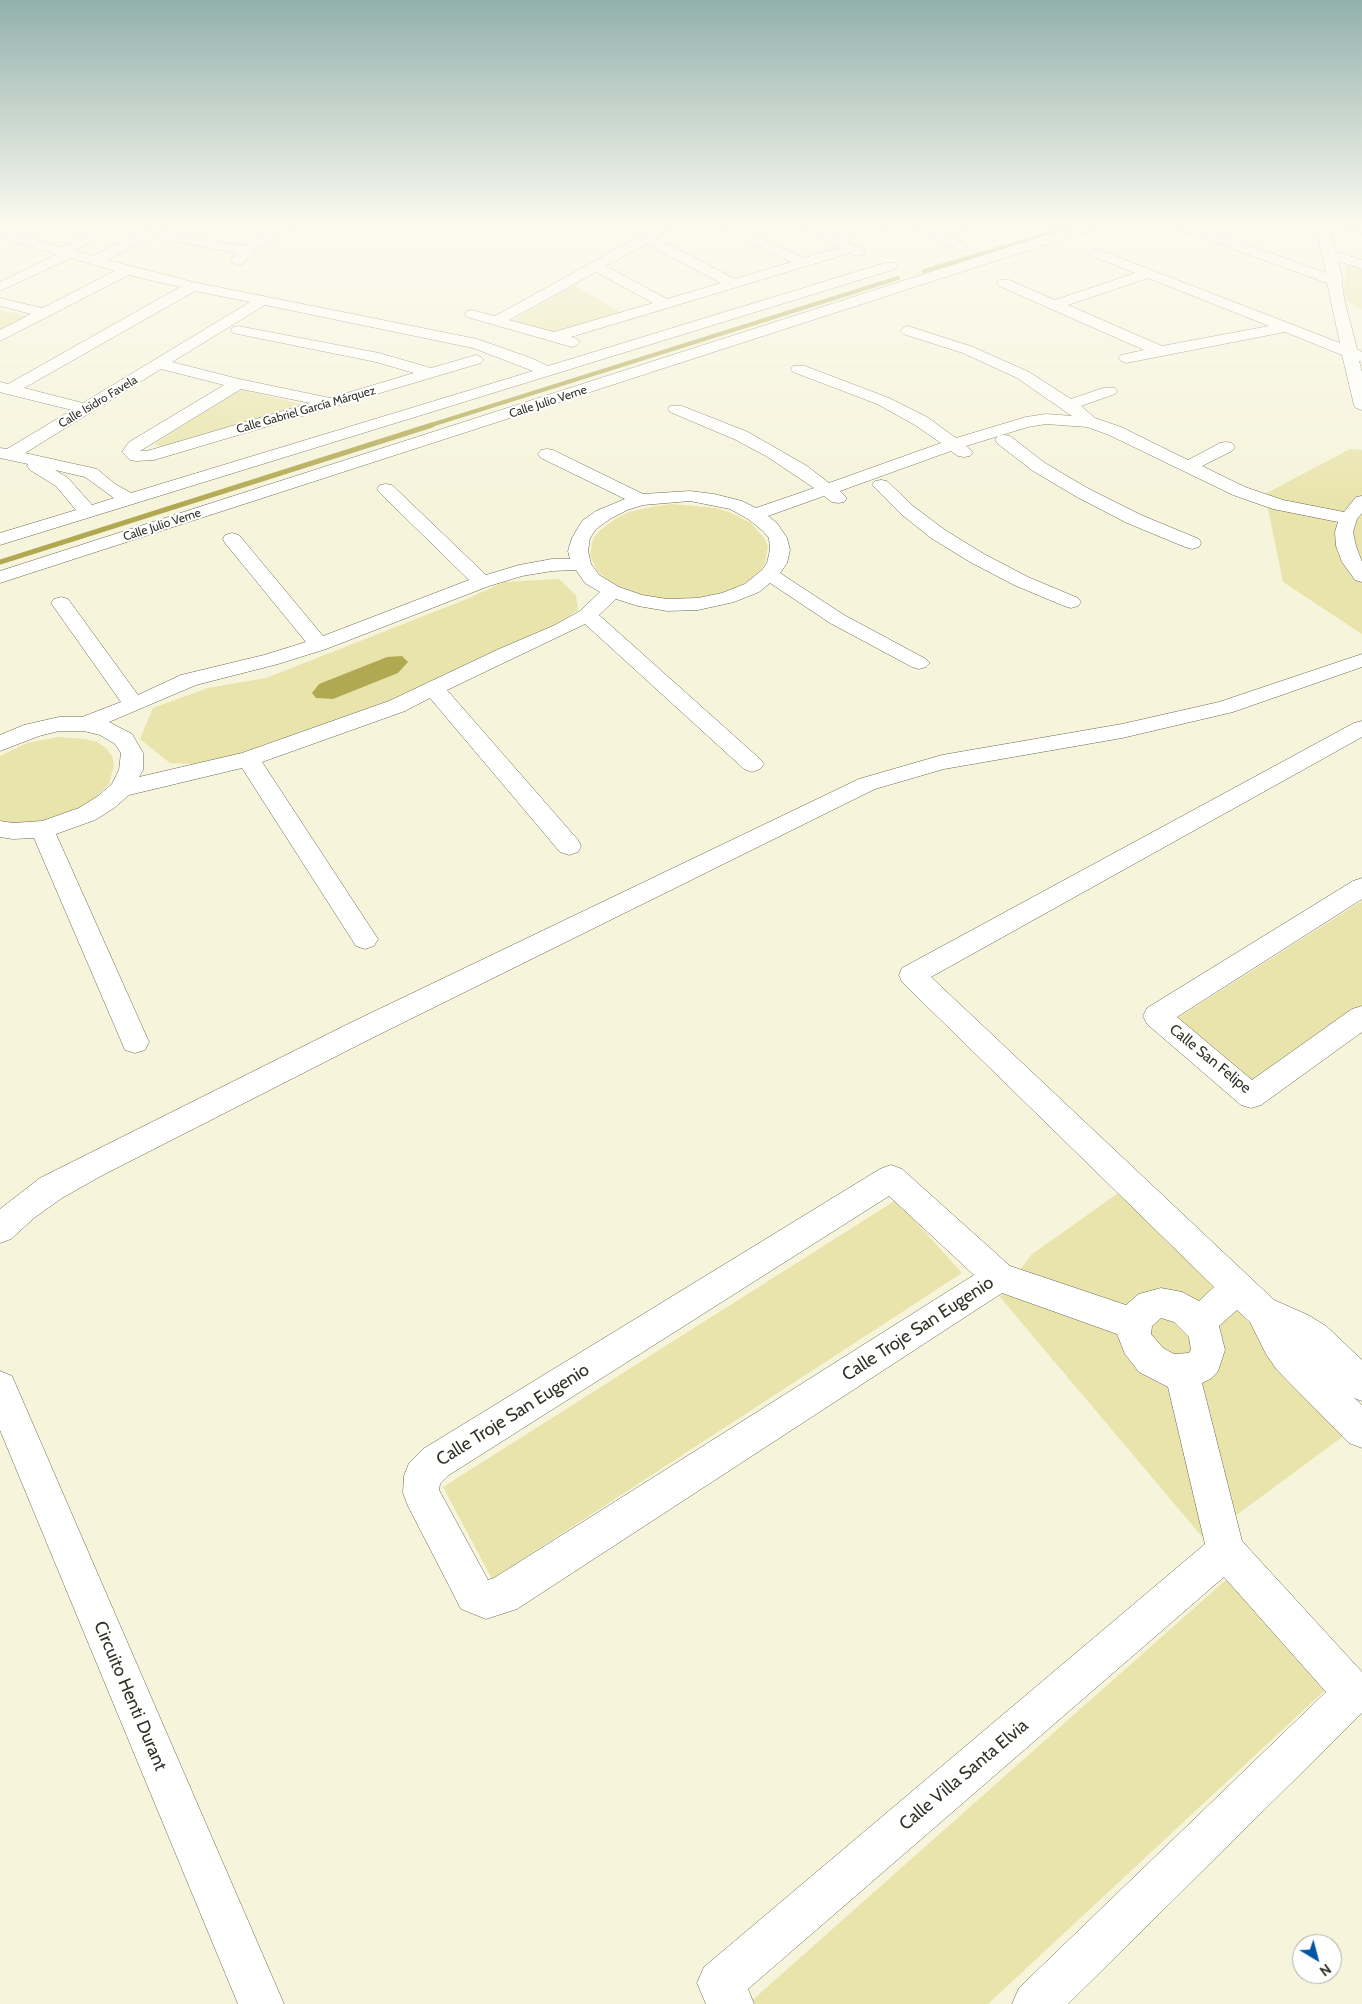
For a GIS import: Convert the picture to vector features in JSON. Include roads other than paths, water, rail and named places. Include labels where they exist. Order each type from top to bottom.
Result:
[{"type":"street","points":[[0,336],[35,318]]},
{"type":"street","points":[[5,389],[135,318]]},
{"type":"street","name":"Calle Isidro Favela","points":[[11,455],[235,318]]},
{"type":"street","points":[[343,318],[477,344],[517,358],[546,371]]},
{"type":"street","points":[[484,318],[608,353]]},
{"type":"street","points":[[496,321],[502,318]]},
{"type":"street","points":[[554,337],[620,318]]},
{"type":"street","name":"Calle Julio Verne","points":[[0,539],[546,371],[731,318]]},
{"type":"street","name":"Calle Julio Verne","points":[[0,577],[461,430],[804,318]]},
{"type":"street","points":[[1084,318],[1160,351]]},
{"type":"street","points":[[1261,318],[1287,328],[1357,362]]},
{"type":"street","points":[[1343,318],[1357,362],[1362,405]]},
{"type":"street","points":[[1126,358],[1287,328]]},
{"type":"street","points":[[238,330],[379,358],[431,373]]},
{"type":"street","points":[[908,331],[961,348],[1023,375],[1069,405],[1089,422]]},
{"type":"street","points":[[419,333],[485,366],[508,383]]},
{"type":"street","points":[[160,364],[238,384],[331,403]]},
{"type":"street","name":"Calle Gabriel García Márquez","points":[[238,384],[135,446],[131,452],[136,456],[148,456],[431,373],[485,366]]},
{"type":"street","points":[[799,369],[883,401],[921,422],[960,449]]},
{"type":"street","points":[[5,389],[86,409]]},
{"type":"street","points":[[1069,405],[1109,391]]},
{"type":"street","points":[[676,409],[750,440],[801,470],[832,494]]},
{"type":"street","points":[[755,514],[832,494],[881,485],[960,449],[1026,422],[1046,419],[1089,422],[1115,431],[1239,491],[1346,525]]},
{"type":"street","points":[[770,527],[832,494],[960,449],[1026,434],[1048,432],[1074,433],[1111,444],[1262,515],[1346,525]]},
{"type":"street","points":[[1004,440],[1040,467],[1083,493],[1134,519],[1192,543]]},
{"type":"street","points":[[1189,466],[1226,447]]},
{"type":"street","points":[[547,454],[641,500]]},
{"type":"street","points":[[11,455],[91,473],[108,488],[128,499]]},
{"type":"street","points":[[11,455],[62,482],[88,512]]},
{"type":"street","points":[[881,485],[907,510],[938,534],[977,558],[1021,581],[1071,602]]},
{"type":"street","points":[[386,489],[482,582]]},
{"type":"street","points":[[682,496],[714,499],[755,514],[770,527],[778,538],[780,550],[777,563],[769,574],[752,588],[727,598],[698,604],[667,605],[638,600],[612,591],[592,579],[581,564],[578,550],[581,538],[589,525],[621,506],[641,500],[682,496]]},
{"type":"street","points":[[1362,501],[1346,525],[1346,546],[1352,562],[1362,576]]},
{"type":"street","points":[[232,539],[319,645]]},
{"type":"street","points":[[84,724],[134,705],[188,680],[271,660],[319,645],[482,582],[519,571],[581,564]]},
{"type":"street","points":[[769,574],[836,619],[919,663]]},
{"type":"street","points":[[121,789],[248,759],[352,724],[397,706],[587,615],[612,591]]},
{"type":"street","points":[[61,602],[134,705]]},
{"type":"street","points":[[587,615],[752,764]]},
{"type":"street","points":[[0,1229],[37,1198],[90,1167],[360,1031],[867,784],[942,762],[1122,731],[1225,708],[1362,660]]},
{"type":"street","points":[[434,689],[569,846]]},
{"type":"street","points":[[0,744],[32,730],[58,724],[84,724],[107,729],[124,739],[132,753],[131,770],[121,789],[106,802],[87,814],[65,823],[42,829],[13,831],[0,829]]},
{"type":"street","points":[[1362,728],[912,975],[1102,1160],[1262,1311],[1278,1343],[1289,1358],[1362,1430]]},
{"type":"street","points":[[248,759],[365,939]]},
{"type":"street","points":[[42,829],[136,1042]]},
{"type":"street","name":"Calle San Felipe","points":[[1362,888],[1157,1016],[1251,1096],[1362,1017]]},
{"type":"street","name":"Calle Troje San Eugenio","points":[[999,1276],[503,1595],[486,1600],[476,1595],[421,1492],[422,1476],[436,1462],[891,1178],[999,1276],[1134,1324]]},
{"type":"street","points":[[1199,1322],[1238,1288]]},
{"type":"street","points":[[1161,1303],[1182,1308],[1199,1322],[1205,1331],[1208,1341],[1206,1359],[1200,1366],[1182,1372],[1171,1371],[1151,1360],[1137,1343],[1134,1333],[1134,1324],[1144,1309],[1161,1303]]},
{"type":"street","points":[[1262,1311],[1296,1326],[1314,1337],[1362,1384]]},
{"type":"street","points":[[1036,2004],[1354,1693],[1226,1551],[1182,1372]]},
{"type":"street","name":"Circuito Henti Durant","points":[[0,1388],[260,2004]]},
{"type":"street","name":"Calle Villa Santa Elvia","points":[[731,2004],[720,1983],[1226,1551]]},
{"type":"waterway","points":[[428,426],[772,318]]},
{"type":"waterway","points":[[0,562],[432,425]]}]
